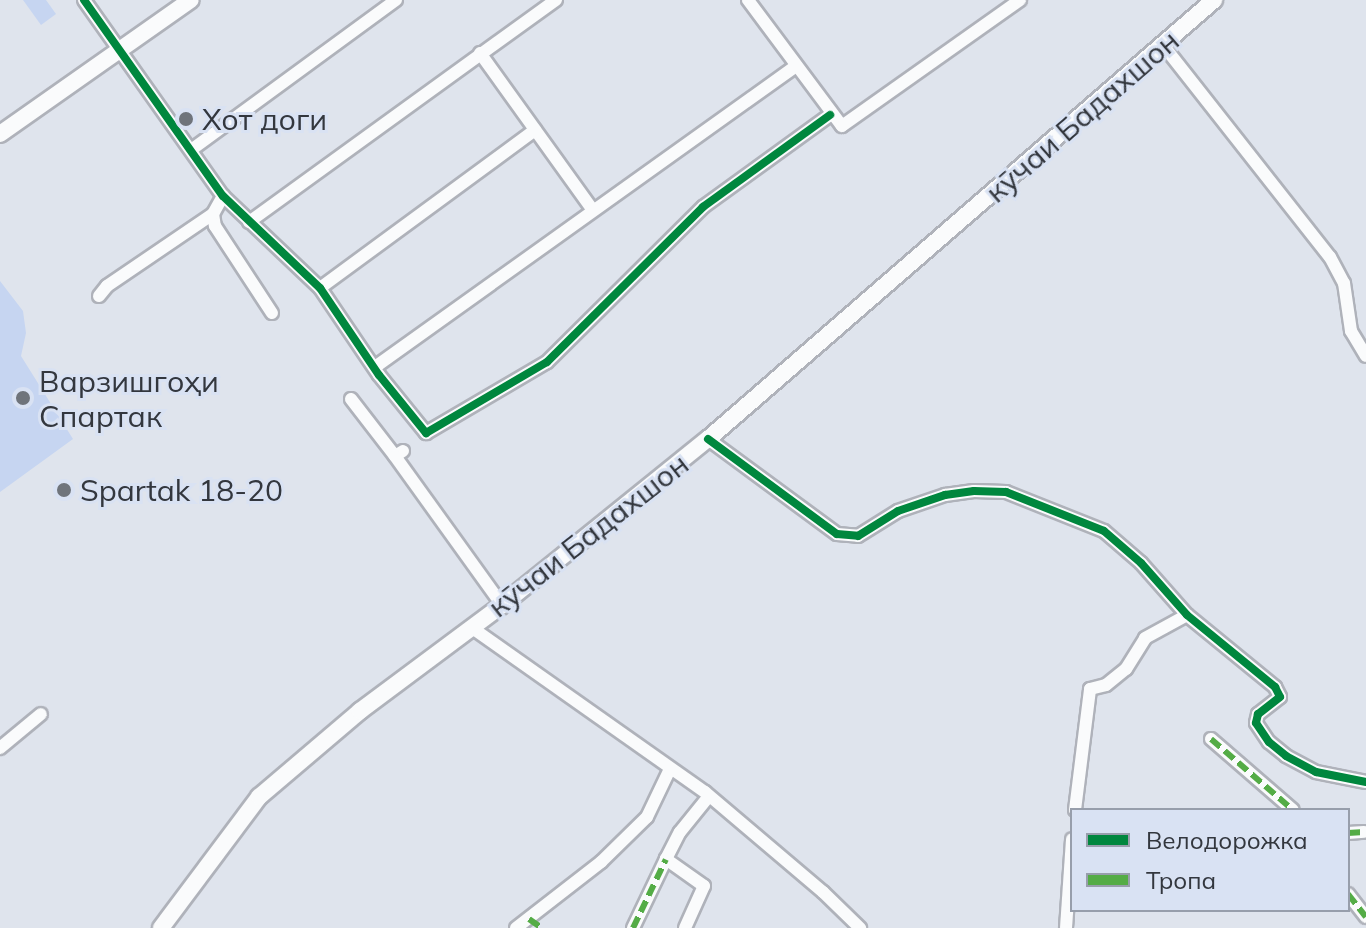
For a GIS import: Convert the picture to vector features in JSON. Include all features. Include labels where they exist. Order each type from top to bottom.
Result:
[{"type":"main road","points":[[0,134],[191,0]]},
{"type":"main road","name":"кӯчаи Бадахшон","points":[[161,928],[259,797],[360,711],[502,605],[708,439],[1214,0]]},
{"type":"street","points":[[84,0],[223,196],[320,288],[426,433],[547,362],[703,207],[830,115]]},
{"type":"street","points":[[191,150],[396,0]]},
{"type":"street","points":[[249,222],[556,0]]},
{"type":"street","points":[[748,0],[830,115],[842,126],[1020,0]]},
{"type":"street","points":[[1163,45],[1330,257],[1344,283],[1351,331],[1366,356]]},
{"type":"street","points":[[480,53],[592,209]]},
{"type":"street","points":[[375,367],[796,66]]},
{"type":"street","points":[[320,288],[535,130]]},
{"type":"street","points":[[99,296],[107,286],[213,214],[223,196]]},
{"type":"street","points":[[213,214],[215,226],[272,313]]},
{"type":"street","points":[[351,399],[399,454],[502,605]]},
{"type":"street","points":[[708,439],[823,525],[849,537],[858,536],[898,511],[945,495],[974,491],[1006,492],[1060,510],[1104,531],[1141,563],[1187,615],[1264,675],[1279,691],[1277,700],[1258,714],[1256,723],[1269,742],[1286,756],[1316,772],[1366,782]]},
{"type":"street","points":[[1075,808],[1090,689],[1106,685],[1126,669],[1145,638],[1187,615]]},
{"type":"street","points":[[471,627],[709,796],[823,892],[860,928]]},
{"type":"street","points":[[0,748],[41,714]]},
{"type":"street","points":[[1211,739],[1291,808]]},
{"type":"street","points":[[516,928],[601,862],[647,817],[670,769]]},
{"type":"street","points":[[633,928],[680,832],[709,796]]},
{"type":"street","points":[[666,859],[704,886],[685,928]]},
{"type":"street","points":[[1066,928],[1070,869]]},
{"type":"street","points":[[1350,897],[1366,917]]},
{"type":"street","points":[[529,919],[542,928]]},
{"type":"shaded area","points":[[23,0],[46,0],[56,14],[41,25]]},
{"type":"shaded area","name":"Варзишгоҳи Спартак","points":[[0,281],[23,311],[26,333],[21,356],[73,439],[0,492]]},
{"type":"marked path","points":[[1211,739],[1291,808]]},
{"type":"marked path","points":[[1350,833],[1364,832]]},
{"type":"marked path","points":[[633,928],[666,859]]},
{"type":"marked path","points":[[1350,897],[1366,917]]},
{"type":"marked path","points":[[529,919],[542,928]]},
{"type":"cycle path","points":[[84,0],[223,196],[320,288],[379,375],[426,433],[547,362],[703,207],[830,115]]},
{"type":"cycle path","points":[[708,439],[837,534],[858,536],[898,511],[945,495],[974,491],[1006,492],[1104,531],[1141,563],[1187,615],[1275,687],[1280,697],[1258,714],[1256,723],[1269,742],[1286,756],[1316,772],[1366,782]]},
{"type":"place","name":"Хот доги","points":[[186,119]]},
{"type":"place","name":"Варзишгоҳи Спартак","points":[[23,398]]},
{"type":"place","name":"Spartak 18-20","points":[[64,490]]}]
